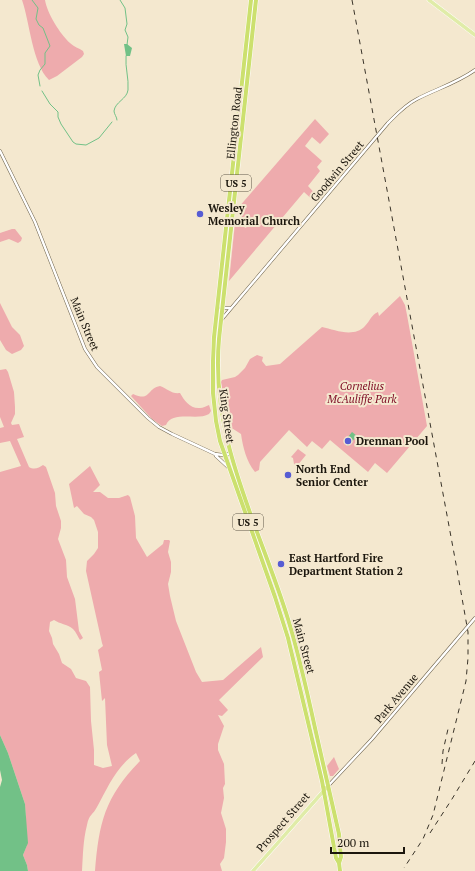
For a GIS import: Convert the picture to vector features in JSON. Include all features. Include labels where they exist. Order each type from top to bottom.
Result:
[{"type":"highway","name":"Ellington Road","points":[[213,366],[217,307],[251,0]]},
{"type":"highway","name":"Ellington Road","points":[[218,366],[222,308],[256,0]]},
{"type":"highway","points":[[249,16],[254,16]]},
{"type":"highway","points":[[231,184],[236,185]]},
{"type":"highway","name":"King Street","points":[[213,366],[216,421],[228,466]]},
{"type":"highway","name":"King Street","points":[[218,366],[220,404],[230,454]]},
{"type":"highway","name":"Main Street","points":[[230,454],[269,571],[293,656],[324,790],[336,858],[339,863],[340,871]]},
{"type":"highway","name":"Main Street","points":[[228,466],[287,616],[298,655],[339,837],[341,857],[339,863]]},
{"type":"main road","points":[[429,0],[475,35]]},
{"type":"main road","name":"Prospect Street","points":[[253,871],[328,786]]},
{"type":"street","name":"Goodwin Street","points":[[221,321],[230,308],[398,112],[417,99],[461,79],[475,70]]},
{"type":"street","name":"Main Street","points":[[0,151],[35,222],[85,349],[93,363],[159,427],[215,454],[230,454]]},
{"type":"street","points":[[217,307],[230,308]]},
{"type":"street","name":"Main Street","points":[[215,454],[228,466]]},
{"type":"street","name":"Park Avenue","points":[[328,786],[372,739],[475,618]]},
{"type":"green space","points":[[22,0],[45,0],[54,23],[62,34],[72,44],[83,51],[84,54],[82,57],[57,76],[49,80],[43,73],[35,53]]},
{"type":"green space","points":[[315,119],[329,134],[320,144],[312,137],[305,146],[322,161],[317,167],[320,171],[308,186],[320,199],[316,203],[304,192],[229,281],[235,223],[244,224],[244,227],[246,228],[250,215],[248,214],[247,218],[242,217],[238,211],[238,208]]},
{"type":"green space","points":[[15,229],[22,238],[21,241],[18,243],[9,239],[0,242],[0,233]]},
{"type":"green space","name":"Cornelius McAuliffe Park","points":[[400,296],[405,305],[427,426],[387,473],[375,463],[368,472],[330,440],[322,449],[312,441],[307,447],[289,430],[260,462],[259,470],[255,472],[247,459],[241,434],[227,425],[221,382],[222,380],[238,375],[245,368],[250,359],[257,355],[263,357],[262,361],[266,366],[280,364],[322,327],[344,332],[355,332],[361,330],[374,315],[378,312],[379,316]]},
{"type":"green space","points":[[0,303],[12,327],[20,335],[24,346],[21,350],[12,354],[6,350],[0,340]]},
{"type":"green space","points":[[6,369],[14,392],[15,414],[11,423],[12,425],[19,424],[24,437],[17,439],[29,467],[36,468],[43,465],[46,467],[55,493],[56,506],[61,521],[58,539],[66,560],[67,577],[75,599],[79,631],[83,638],[80,640],[73,629],[54,620],[50,622],[49,631],[62,663],[71,669],[76,678],[86,681],[90,687],[94,765],[103,768],[112,766],[107,745],[105,698],[102,701],[99,672],[102,670],[98,650],[103,646],[86,571],[87,561],[98,548],[98,532],[94,520],[91,517],[84,514],[77,506],[74,508],[69,484],[90,466],[100,485],[93,492],[100,492],[108,498],[119,498],[128,495],[130,497],[135,516],[136,538],[147,557],[163,544],[164,540],[170,541],[168,552],[171,562],[171,572],[168,584],[170,596],[176,621],[196,672],[202,682],[223,680],[261,647],[263,657],[219,700],[228,710],[222,716],[218,715],[224,726],[218,744],[218,750],[224,764],[225,784],[223,788],[224,798],[221,813],[226,829],[226,842],[224,858],[220,864],[222,871],[95,871],[99,838],[106,811],[119,786],[140,761],[136,753],[118,771],[96,810],[88,821],[83,848],[82,871],[28,871],[23,855],[27,845],[25,804],[8,753],[0,735],[0,472],[21,466],[10,441],[0,443],[0,428],[4,427],[0,417],[0,370]]},
{"type":"green space","points":[[160,386],[172,392],[180,393],[190,406],[201,408],[209,405],[211,411],[209,414],[204,416],[174,418],[166,425],[162,426],[152,419],[131,396],[133,394],[143,397],[146,396],[152,390]]},
{"type":"green space","points":[[298,449],[306,455],[297,466],[294,464],[293,458],[291,457]]},
{"type":"green space","points":[[334,757],[339,769],[333,776],[330,776],[327,766]]},
{"type":"shaded area","points":[[124,44],[127,44],[132,48],[130,56],[126,56]]},
{"type":"shaded area","points":[[352,432],[357,436],[348,446],[344,442]]},
{"type":"shaded area","points":[[0,735],[8,753],[25,804],[28,843],[23,855],[28,871],[0,871],[0,787],[2,780],[0,770]]},
{"type":"waterway","points":[[32,0],[38,8],[36,19],[39,25],[43,28],[50,46],[45,53],[45,64],[38,75],[40,86]]},
{"type":"waterway","points":[[120,0],[125,8],[127,24],[125,30],[128,37],[127,45]]},
{"type":"waterway","points":[[117,120],[114,112],[116,105],[126,96],[128,90],[126,56]]},
{"type":"waterway","points":[[42,91],[50,104],[58,112],[58,117],[61,124],[76,144],[86,145],[99,138],[112,122]]},
{"type":"railway","points":[[352,0],[468,632],[466,681],[433,815],[423,839],[404,868]]},
{"type":"railway","points":[[442,764],[443,751],[448,729]]},
{"type":"railway","points":[[430,833],[475,761]]},
{"type":"place","name":"Wesley Memorial Church","points":[[200,214]]},
{"type":"place","name":"Drennan Pool","points":[[348,441]]},
{"type":"place","name":"North End Senior Center","points":[[288,475]]},
{"type":"place","name":"East Hartford Fire Department Station 2","points":[[281,564]]}]
